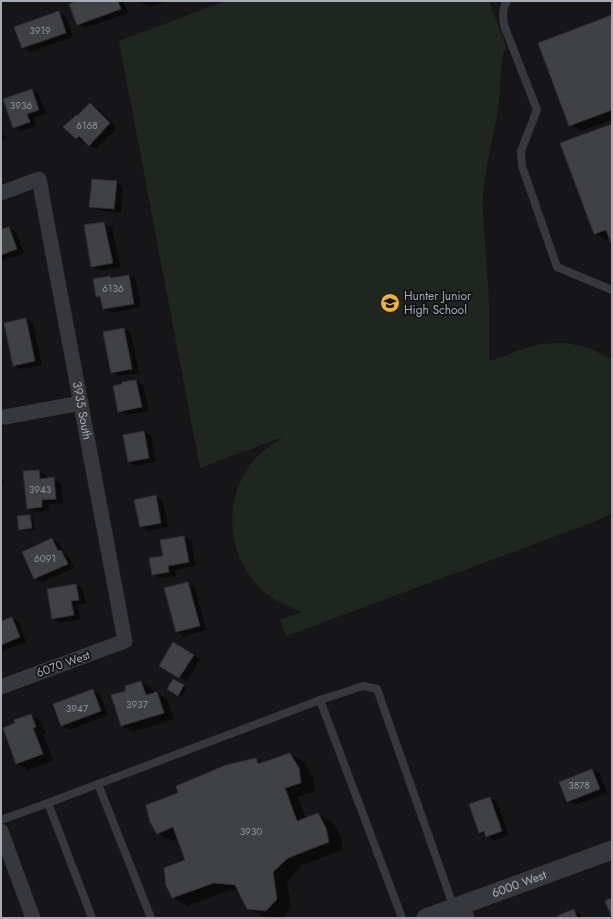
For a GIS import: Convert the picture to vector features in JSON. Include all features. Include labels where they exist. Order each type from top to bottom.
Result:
[{"type":"street","name":"3935 South","points":[[1,193],[39,179],[125,641]]},
{"type":"street","points":[[5,417],[81,403]]},
{"type":"street","name":"6070 West","points":[[1,687],[125,641]]},
{"type":"street","points":[[1,831],[33,918]]},
{"type":"street","name":"6000 West","points":[[426,918],[461,910],[612,850]]},
{"type":"lane","points":[[507,1],[503,15],[504,25],[537,110],[521,151],[522,166],[557,267],[612,290]]},
{"type":"lane","points":[[1,820],[320,700],[363,686],[377,689],[461,910]]},
{"type":"lane","points":[[320,700],[402,918]]},
{"type":"lane","points":[[98,784],[151,918]]},
{"type":"lane","points":[[48,803],[92,918]]},
{"type":"shaded area","name":"Hunter Junior High School","points":[[226,1],[489,1],[507,49],[503,52],[500,95],[487,164],[483,197],[489,295],[489,361],[523,349],[558,343],[591,349],[612,360],[612,512],[591,523],[286,636],[280,620],[302,612],[271,597],[262,590],[249,575],[240,557],[234,539],[232,520],[234,501],[240,483],[250,466],[263,451],[283,437],[200,468],[119,41]]},
{"type":"building","points":[[77,1],[118,1],[121,9],[77,25],[69,4]]},
{"type":"building","points":[[59,11],[66,33],[22,48],[14,27]]},
{"type":"building","points":[[612,15],[612,110],[569,126],[538,43]]},
{"type":"building","points":[[32,89],[39,110],[27,114],[30,122],[13,128],[3,99]]},
{"type":"building","points":[[90,103],[110,123],[89,146],[79,136],[76,139],[63,127]]},
{"type":"building","points":[[612,124],[612,246],[606,230],[594,234],[560,143]]},
{"type":"building","points":[[92,179],[117,181],[114,209],[89,207]]},
{"type":"building","points":[[104,222],[113,263],[91,267],[84,225]]},
{"type":"building","points":[[9,227],[17,249],[1,255],[1,229]]},
{"type":"building","points":[[129,275],[134,304],[103,309],[100,296],[96,297],[93,279]]},
{"type":"building","points":[[26,318],[35,361],[13,366],[4,323]]},
{"type":"building","points":[[124,328],[132,369],[111,373],[103,332]]},
{"type":"building","points":[[136,380],[142,407],[118,412],[113,386],[122,384],[122,382]]},
{"type":"building","points":[[144,431],[149,458],[128,462],[123,435]]},
{"type":"building","points":[[39,470],[40,479],[54,477],[56,499],[42,500],[42,507],[27,509],[23,471]]},
{"type":"building","points":[[156,495],[161,523],[140,527],[134,500]]},
{"type":"building","points":[[30,515],[32,528],[19,530],[17,516]]},
{"type":"building","points":[[184,536],[189,562],[168,566],[169,572],[152,575],[149,558],[163,556],[160,540]]},
{"type":"building","points":[[52,538],[58,551],[61,550],[68,564],[34,579],[22,552]]},
{"type":"building","points":[[188,582],[200,626],[176,632],[164,588]]},
{"type":"building","points":[[76,584],[79,600],[71,601],[74,615],[52,619],[47,589]]},
{"type":"building","points":[[12,617],[20,637],[1,645],[1,621]]},
{"type":"building","points":[[173,642],[194,655],[179,678],[159,666]]},
{"type":"building","points":[[173,679],[184,685],[178,696],[167,689]]},
{"type":"building","points":[[141,681],[146,695],[157,692],[164,713],[121,726],[111,695],[126,691],[125,686]]},
{"type":"building","points":[[93,689],[101,711],[61,726],[53,704]]},
{"type":"building","points":[[31,714],[36,727],[33,728],[43,754],[16,764],[3,728],[15,723],[14,720]]},
{"type":"building","points":[[290,753],[299,768],[301,783],[285,788],[297,821],[318,813],[326,828],[329,842],[288,858],[273,872],[277,899],[266,911],[247,909],[235,885],[214,883],[172,898],[166,885],[164,868],[185,860],[173,827],[157,834],[150,822],[146,805],[178,793],[176,786],[226,765],[256,758],[258,764]]},
{"type":"building","points":[[592,769],[600,789],[567,802],[559,782]]},
{"type":"building","points":[[490,797],[502,831],[486,837],[484,831],[479,833],[469,804]]},
{"type":"building","points":[[612,898],[612,918],[605,901]]},
{"type":"building","points":[[574,909],[577,918],[558,918],[557,916]]},
{"type":"place","name":"Hunter Junior High School","points":[[390,303]]}]
